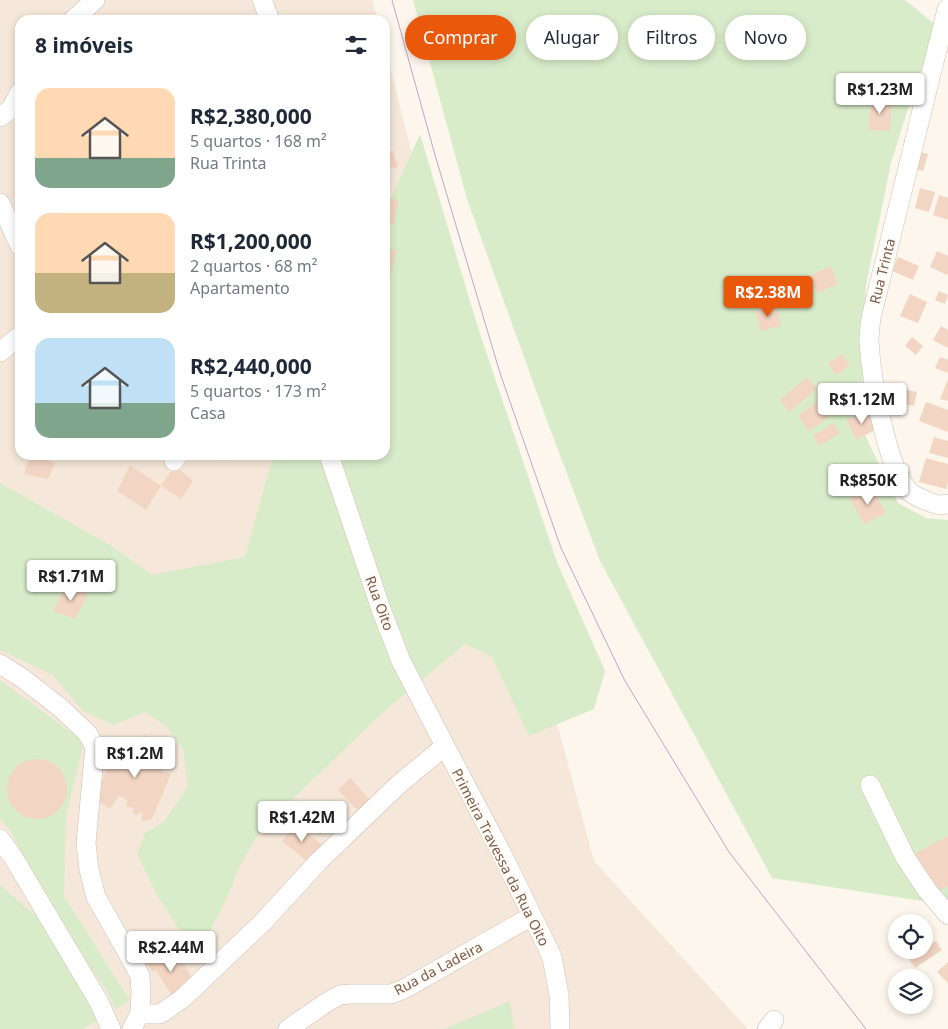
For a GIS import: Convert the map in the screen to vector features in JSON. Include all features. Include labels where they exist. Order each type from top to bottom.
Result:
[{"type":"street","points":[[78,15],[95,0]]},
{"type":"street","points":[[262,0],[268,15]]},
{"type":"street","name":"Rua Trinta","points":[[943,6],[871,318],[869,339],[882,424],[892,459],[901,480],[909,491],[917,497],[940,505],[948,504]]},
{"type":"street","points":[[0,117],[11,109],[15,101]]},
{"type":"street","points":[[0,203],[15,235]]},
{"type":"street","points":[[0,352],[15,340]]},
{"type":"street","name":"Rua Oito","points":[[331,460],[384,618],[402,661],[445,746]]},
{"type":"street","points":[[0,664],[22,678],[62,709],[88,734],[95,747],[86,843],[89,870],[96,897],[140,976],[141,992],[136,1021]]},
{"type":"street","points":[[136,1021],[148,1014],[160,1014],[172,1008],[263,922],[318,862],[398,785],[445,746]]},
{"type":"street","name":"Primeira Travessa da Rua Oito","points":[[445,746],[503,856],[552,957],[559,995],[560,1029]]},
{"type":"street","points":[[870,785],[906,857],[926,890],[948,915]]},
{"type":"street","points":[[0,840],[12,856],[99,1002],[111,1029]]},
{"type":"street","name":"Rua da Ladeira","points":[[288,1029],[340,995],[391,994],[404,989],[532,916]]},
{"type":"shaded area","points":[[0,0],[372,0],[376,15],[15,15],[15,460],[390,460],[390,67],[536,645],[594,861],[748,1029],[0,1029]]},
{"type":"green space","points":[[413,0],[905,0],[937,26],[891,163],[866,285],[861,427],[898,503],[926,518],[948,520],[948,905],[772,878],[600,561],[467,199],[429,60],[516,60],[516,15],[417,15]]},
{"type":"green space","points":[[420,134],[478,328],[557,562],[605,671],[594,709],[529,736],[492,657],[465,644],[382,713],[261,830],[239,867],[230,891],[205,941],[178,928],[158,897],[137,854],[145,833],[165,821],[188,786],[183,749],[166,726],[145,712],[113,725],[82,710],[53,675],[0,650],[0,483],[110,545],[152,575],[245,557],[269,470],[274,460],[390,460],[390,201]]},
{"type":"green space","points":[[0,680],[84,742],[66,815],[64,896],[130,1001],[116,1009],[106,989],[78,950],[28,865],[11,832],[0,818]]},
{"type":"green space","points":[[0,885],[36,916],[104,1016],[83,1029],[0,1029]]},
{"type":"green space","points":[[510,1001],[514,1029],[444,1029]]},
{"type":"building","points":[[871,98],[892,99],[890,131],[868,130]]},
{"type":"building","points":[[390,151],[393,151],[398,167],[390,168]]},
{"type":"building","points":[[921,152],[928,154],[923,171],[916,169]]},
{"type":"building","points":[[920,188],[935,192],[929,212],[915,208]]},
{"type":"building","points":[[939,195],[948,198],[948,220],[933,215]]},
{"type":"building","points":[[390,197],[398,201],[394,224],[390,223]]},
{"type":"building","points":[[390,249],[396,251],[390,277]]},
{"type":"building","points":[[937,251],[948,256],[947,275],[930,267]]},
{"type":"building","points":[[898,257],[919,266],[913,280],[892,271]]},
{"type":"building","points":[[831,266],[838,284],[817,293],[809,276]]},
{"type":"building","points":[[939,291],[948,295],[945,304],[935,300]]},
{"type":"building","points":[[910,294],[927,302],[918,323],[900,316]]},
{"type":"building","points":[[777,306],[781,326],[760,331],[756,311]]},
{"type":"building","points":[[941,326],[948,330],[948,348],[933,340]]},
{"type":"building","points":[[912,337],[923,346],[916,355],[905,346]]},
{"type":"building","points":[[842,354],[850,366],[836,375],[828,363]]},
{"type":"building","points":[[940,357],[948,360],[948,373],[935,368]]},
{"type":"building","points":[[807,377],[817,389],[789,412],[780,400]]},
{"type":"building","points":[[948,379],[948,401],[940,399]]},
{"type":"building","points":[[848,385],[860,399],[840,415],[828,401]]},
{"type":"building","points":[[901,389],[917,392],[914,406],[898,403]]},
{"type":"building","points":[[818,401],[829,417],[809,431],[798,416]]},
{"type":"building","points":[[926,402],[948,410],[948,432],[919,421]]},
{"type":"building","points":[[868,410],[877,429],[856,440],[846,420]]},
{"type":"building","points":[[833,423],[840,433],[820,446],[813,436]]},
{"type":"building","points":[[934,437],[948,441],[948,458],[929,453]]},
{"type":"building","points":[[926,458],[948,464],[946,489],[919,482]]},
{"type":"building","points":[[28,460],[48,460],[55,463],[48,479],[24,474]]},
{"type":"building","points":[[130,465],[161,486],[146,510],[117,491]]},
{"type":"building","points":[[175,465],[193,481],[181,499],[161,486]]},
{"type":"building","points":[[871,487],[886,513],[864,524],[850,499]]},
{"type":"building","points":[[67,585],[88,595],[75,619],[53,611]]},
{"type":"building","points":[[144,735],[148,737],[149,744],[167,754],[162,771],[171,774],[152,819],[143,821],[141,820],[143,814],[141,812],[137,815],[132,813],[135,809],[126,806],[128,800],[119,796],[110,809],[95,799],[118,739],[138,755]]},
{"type":"building","points":[[31,759],[43,759],[59,767],[65,777],[67,789],[65,801],[59,811],[43,819],[31,819],[15,811],[7,795],[7,783],[15,767]]},
{"type":"building","points":[[350,778],[371,801],[359,812],[338,790]]},
{"type":"building","points":[[296,824],[322,845],[308,862],[282,841]]},
{"type":"building","points":[[948,836],[948,886],[935,893],[914,854]]},
{"type":"building","points":[[936,941],[942,950],[933,956],[933,943]]},
{"type":"building","points":[[161,948],[167,958],[172,955],[176,960],[180,958],[196,985],[174,999],[156,970],[152,972],[144,958]]},
{"type":"building","points":[[909,959],[928,959],[915,968]]},
{"type":"building","points":[[948,962],[948,983],[937,972]]},
{"type":"tram line","points":[[392,0],[435,155],[500,373],[561,548],[625,681],[729,852],[866,1029]]}]
